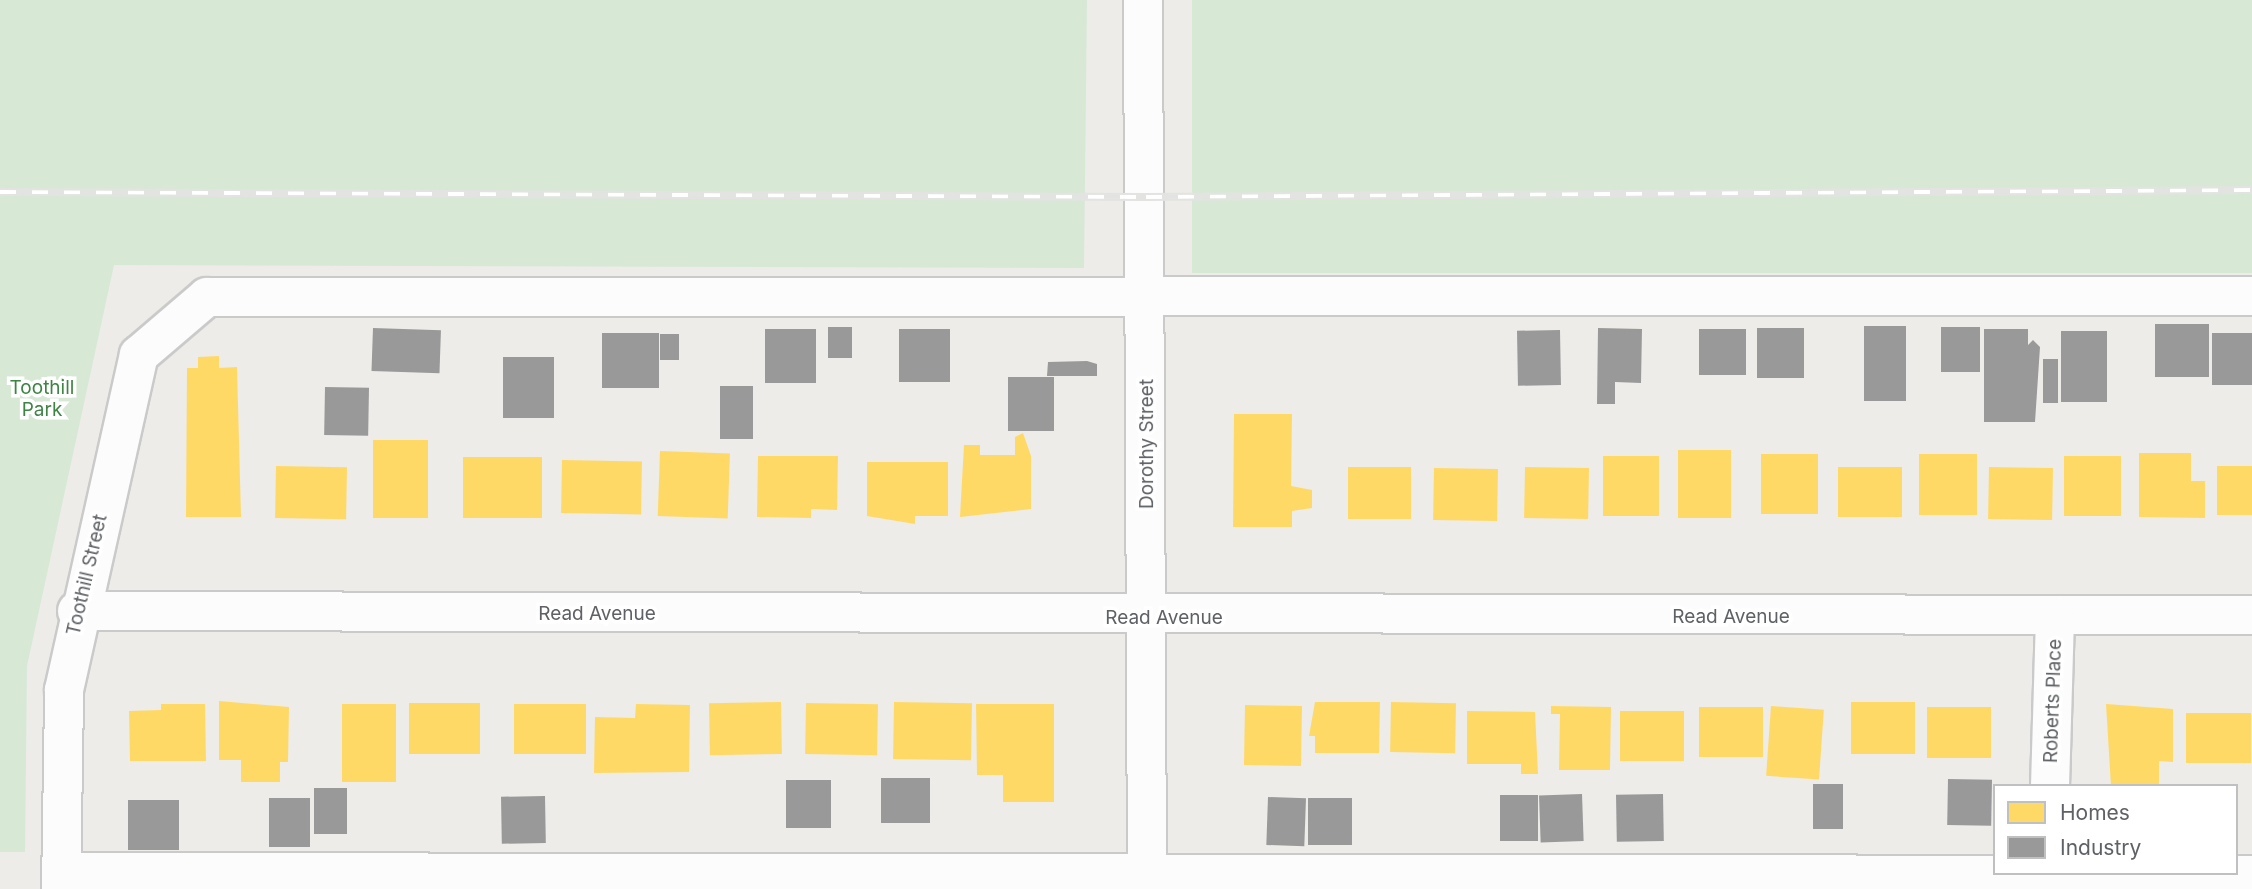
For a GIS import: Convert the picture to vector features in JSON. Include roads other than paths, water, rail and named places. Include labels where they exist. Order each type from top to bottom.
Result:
[{"type":"street","name":"Dorothy Street","points":[[1143,0],[1147,879]]},
{"type":"street","points":[[1146,295],[2252,296]]},
{"type":"street","name":"Toothill Street","points":[[61,881],[64,690],[77,611],[139,355],[207,297],[1146,295]]},
{"type":"street","name":"Read Avenue","points":[[77,611],[1147,618],[2252,615]]},
{"type":"street","name":"Roberts Place","points":[[2050,784],[2056,616]]},
{"type":"street","points":[[61,881],[1422,881],[2047,879],[2252,875]]},
{"type":"railway","points":[[0,192],[1146,197],[2252,190]]},
{"type":"park label","name":"Toothill Park","points":[[42,399]]}]
